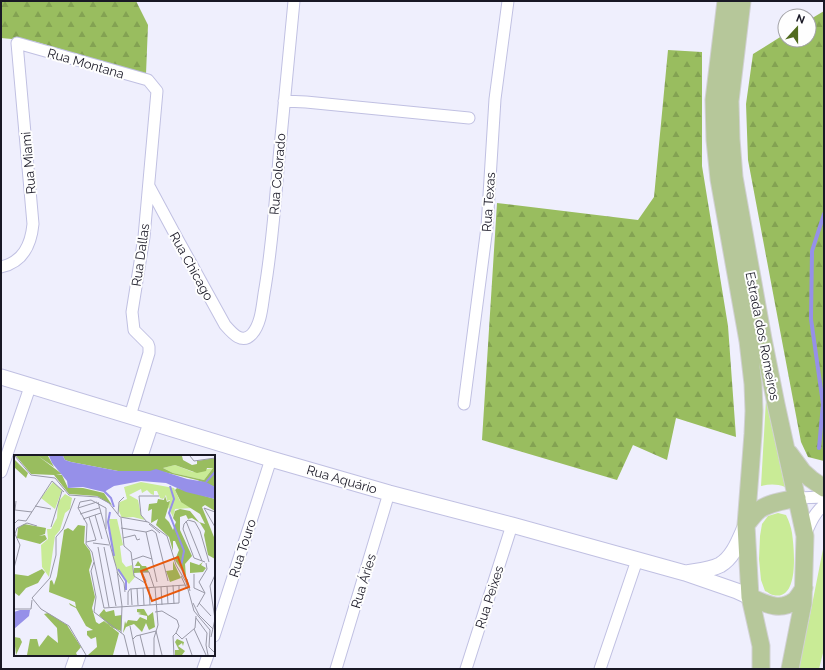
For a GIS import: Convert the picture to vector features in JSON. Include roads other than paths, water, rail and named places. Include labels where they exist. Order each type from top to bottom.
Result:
[{"type":"main road","name":"Estrada dos Romeiros","points":[[726,1],[714,100],[715,140],[719,179],[748,341],[753,384],[753,434],[746,525],[750,597],[761,646],[761,669]]},
{"type":"main road","name":"Estrada dos Romeiros","points":[[742,1],[730,101],[732,158],[763,339],[805,536],[803,603],[790,669]]},
{"type":"main road","points":[[786,448],[804,472],[824,488]]},
{"type":"main road","points":[[746,525],[758,511],[767,506],[797,498]]},
{"type":"main road","points":[[750,597],[765,604],[783,606],[794,601],[804,588]]},
{"type":"street","name":"Rua Colorado","points":[[244,339],[248,338],[252,334],[259,321],[269,266],[294,1]]},
{"type":"street","name":"Rua Texas","points":[[464,404],[487,227],[495,99],[508,1]]},
{"type":"street","name":"Rua Montana","points":[[17,43],[148,80],[153,86]]},
{"type":"street","name":"Rua Miami","points":[[1,267],[21,258],[33,232],[17,43]]},
{"type":"street","name":"Rua Dallas","points":[[130,416],[149,353],[148,344],[134,330],[132,312],[144,237],[149,186],[157,91],[153,86]]},
{"type":"street","points":[[284,101],[469,118]]},
{"type":"street","name":"Rua Chicago","points":[[149,186],[225,325],[235,336],[244,339]]},
{"type":"street","name":"Rua Aquário","points":[[1,377],[30,387],[389,493],[512,525],[685,573],[750,597]]},
{"type":"street","points":[[1,472],[30,387]]},
{"type":"street","points":[[140,455],[151,423]]},
{"type":"street","name":"Rua Touro","points":[[215,633],[271,459]]},
{"type":"street","name":"Rua Áries","points":[[336,669],[389,493]]},
{"type":"street","points":[[797,498],[824,497]]},
{"type":"street","points":[[805,536],[815,515],[824,505]]},
{"type":"street","name":"Rua Peixes","points":[[466,669],[512,525]]},
{"type":"street","points":[[685,573],[709,568],[720,564],[728,558],[736,546],[746,525]]},
{"type":"street","points":[[600,669],[637,560]]},
{"type":"street","points":[[73,669],[78,656]]},
{"type":"street","points":[[204,669],[208,656]]},
{"type":"waterway","points":[[819,448],[823,404],[811,319],[812,251],[824,214]]}]
